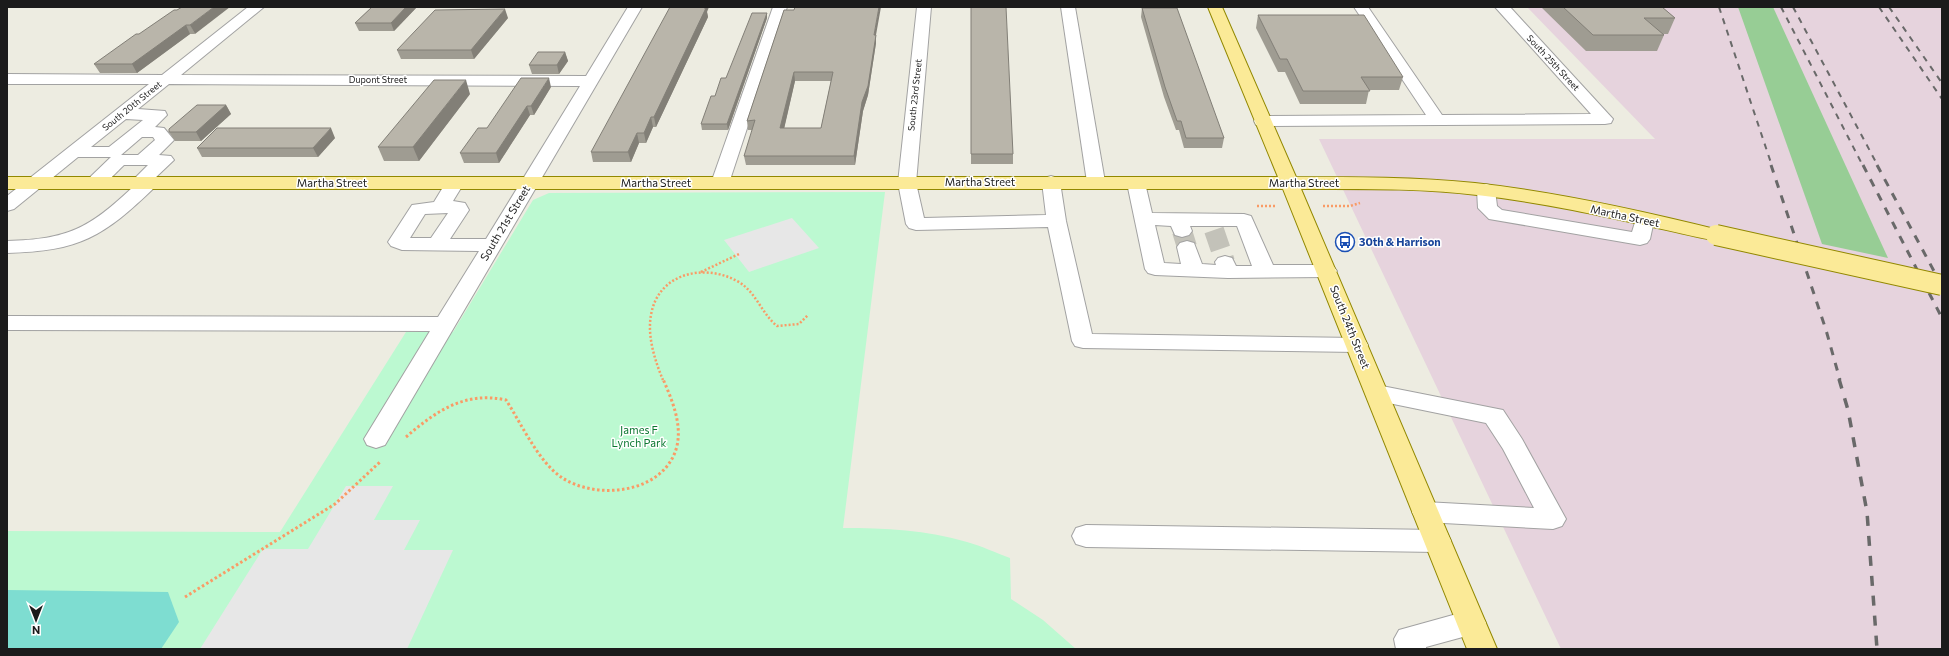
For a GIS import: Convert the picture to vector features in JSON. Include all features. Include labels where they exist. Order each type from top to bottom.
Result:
[{"type":"main road","name":"South 24th Street","points":[[1215,7],[1262,121],[1328,271],[1376,393],[1482,649]]},
{"type":"main road","name":"Martha Street","points":[[7,182],[1290,182],[1361,183],[1486,190]]},
{"type":"main road","name":"Martha Street","points":[[1644,220],[1942,285]]},
{"type":"street","name":"South 20th Street","points":[[7,205],[257,7]]},
{"type":"street","name":"South 21st Street","points":[[381,447],[444,324],[635,7]]},
{"type":"street","points":[[720,183],[780,7]]},
{"type":"street","name":"South 23rd Street","points":[[924,7],[907,183],[916,224],[1056,221]]},
{"type":"street","points":[[1068,7],[1096,182]]},
{"type":"street","points":[[1361,7],[1438,121]]},
{"type":"street","name":"South 25th Street","points":[[1438,121],[1605,119],[1502,7]]},
{"type":"street","name":"Dupont Street","points":[[7,79],[590,81]]},
{"type":"street","points":[[93,183],[138,132],[159,115],[122,114]]},
{"type":"street","points":[[1262,121],[1438,121]]},
{"type":"street","points":[[138,132],[158,132],[165,140],[143,160]]},
{"type":"street","points":[[7,247],[44,246],[72,240],[88,233],[114,215],[165,160],[143,160],[75,152]]},
{"type":"street","points":[[1051,182],[1056,221],[1083,341],[1357,345]]},
{"type":"street","points":[[440,207],[455,183]]},
{"type":"street","points":[[1136,183],[1155,269],[1193,270],[1226,267],[1265,272],[1328,271]]},
{"type":"street","points":[[1486,190],[1488,208],[1496,214],[1640,239],[1644,220]]},
{"type":"street","points":[[437,244],[458,208],[440,207],[419,209],[398,242],[402,244],[492,245]]},
{"type":"street","points":[[1144,219],[1183,232],[1212,225],[1244,220],[1265,272]]},
{"type":"street","points":[[1183,232],[1193,270]]},
{"type":"street","points":[[7,323],[444,324]]},
{"type":"street","points":[[1376,393],[1494,416],[1513,446],[1553,519],[1425,512]]},
{"type":"street","points":[[1086,536],[1437,541]]},
{"type":"street","points":[[1411,649],[1409,639],[1471,623]]},
{"type":"path","points":[[701,272],[739,254]]},
{"type":"path","points":[[403,440],[432,416],[448,406],[465,400],[496,397],[506,400],[559,476],[580,488],[598,491],[614,491],[632,488],[661,473],[669,464],[678,439],[674,405],[659,368],[652,341],[650,324],[650,313],[659,293],[666,284],[687,273],[701,272],[716,274],[743,284],[752,293],[765,315],[777,326],[798,325],[806,320],[808,315]]},
{"type":"path","points":[[185,597],[335,504],[381,447]]},
{"type":"shaded area","points":[[1527,7],[1942,7],[1942,649],[1561,649],[1319,139],[1655,139]]},
{"type":"shaded area","points":[[792,218],[819,248],[749,272],[724,240]]},
{"type":"shaded area","points":[[346,486],[393,486],[374,520],[420,520],[404,550],[453,550],[407,649],[200,649],[263,549],[308,549]]},
{"type":"shaded area","points":[[7,590],[168,592],[179,622],[161,649],[7,649]]},
{"type":"green space","points":[[1738,7],[1773,7],[1888,258],[1822,244]]},
{"type":"green space","name":"James F Lynch Park","points":[[885,192],[843,528],[874,528],[921,532],[973,544],[1010,558],[1011,599],[1043,620],[1076,649],[7,649],[7,531],[280,532],[406,332],[453,332],[533,200],[549,193]]},
{"type":"building","points":[[182,7],[214,7],[190,25],[186,25],[132,64],[94,64],[136,34],[139,34],[174,10]]},
{"type":"building","points":[[372,7],[406,7],[391,23],[355,23]]},
{"type":"building","points":[[670,7],[706,8],[654,117],[651,117],[644,133],[637,133],[628,152],[591,152]]},
{"type":"building","points":[[795,7],[879,7],[868,86],[862,102],[854,156],[744,156],[755,120],[747,121],[784,10],[794,10]],"holes":[[[794,72],[833,72],[821,128],[780,128]]]},
{"type":"building","points":[[971,7],[1006,7],[1013,154],[971,154]]},
{"type":"building","points":[[1563,7],[1662,7],[1675,18],[1644,18],[1664,35],[1593,35]]},
{"type":"building","points":[[1142,8],[1177,8],[1224,138],[1186,138],[1181,121],[1177,121],[1165,87]]},
{"type":"building","points":[[505,9],[471,50],[397,50],[435,10]]},
{"type":"building","points":[[752,13],[767,13],[727,124],[701,124],[711,96],[715,96],[721,78],[726,78]]},
{"type":"building","points":[[1258,15],[1364,15],[1403,77],[1361,77],[1370,91],[1303,91],[1287,59],[1280,59]]},
{"type":"building","points":[[538,52],[565,52],[557,65],[529,65]]},
{"type":"building","points":[[521,78],[549,78],[531,106],[527,106],[496,153],[460,153],[478,128],[487,128]]},
{"type":"building","points":[[434,80],[466,80],[413,147],[378,147]]},
{"type":"building","points":[[197,105],[226,105],[196,132],[169,132],[169,129]]},
{"type":"building","points":[[217,128],[331,128],[313,148],[197,148]]},
{"type":"tunnel","points":[[1214,230],[1225,262]]},
{"type":"tunnel","points":[[1182,231],[1187,247]]},
{"type":"railway","points":[[1719,7],[1772,166]]},
{"type":"railway","points":[[1781,7],[1863,166]]},
{"type":"railway","points":[[1793,7],[1878,166]]},
{"type":"railway","points":[[1879,7],[1942,99]]},
{"type":"railway","points":[[1889,7],[1942,83]]},
{"type":"railway","points":[[1771,165],[1826,330],[1840,380]]},
{"type":"railway","points":[[1863,165],[1942,318]]},
{"type":"railway","points":[[1877,165],[1942,286]]},
{"type":"railway","points":[[1839,379],[1848,410],[1867,512],[1877,649]]},
{"type":"place","name":"30th & Harrison","points":[[1345,242]]}]
